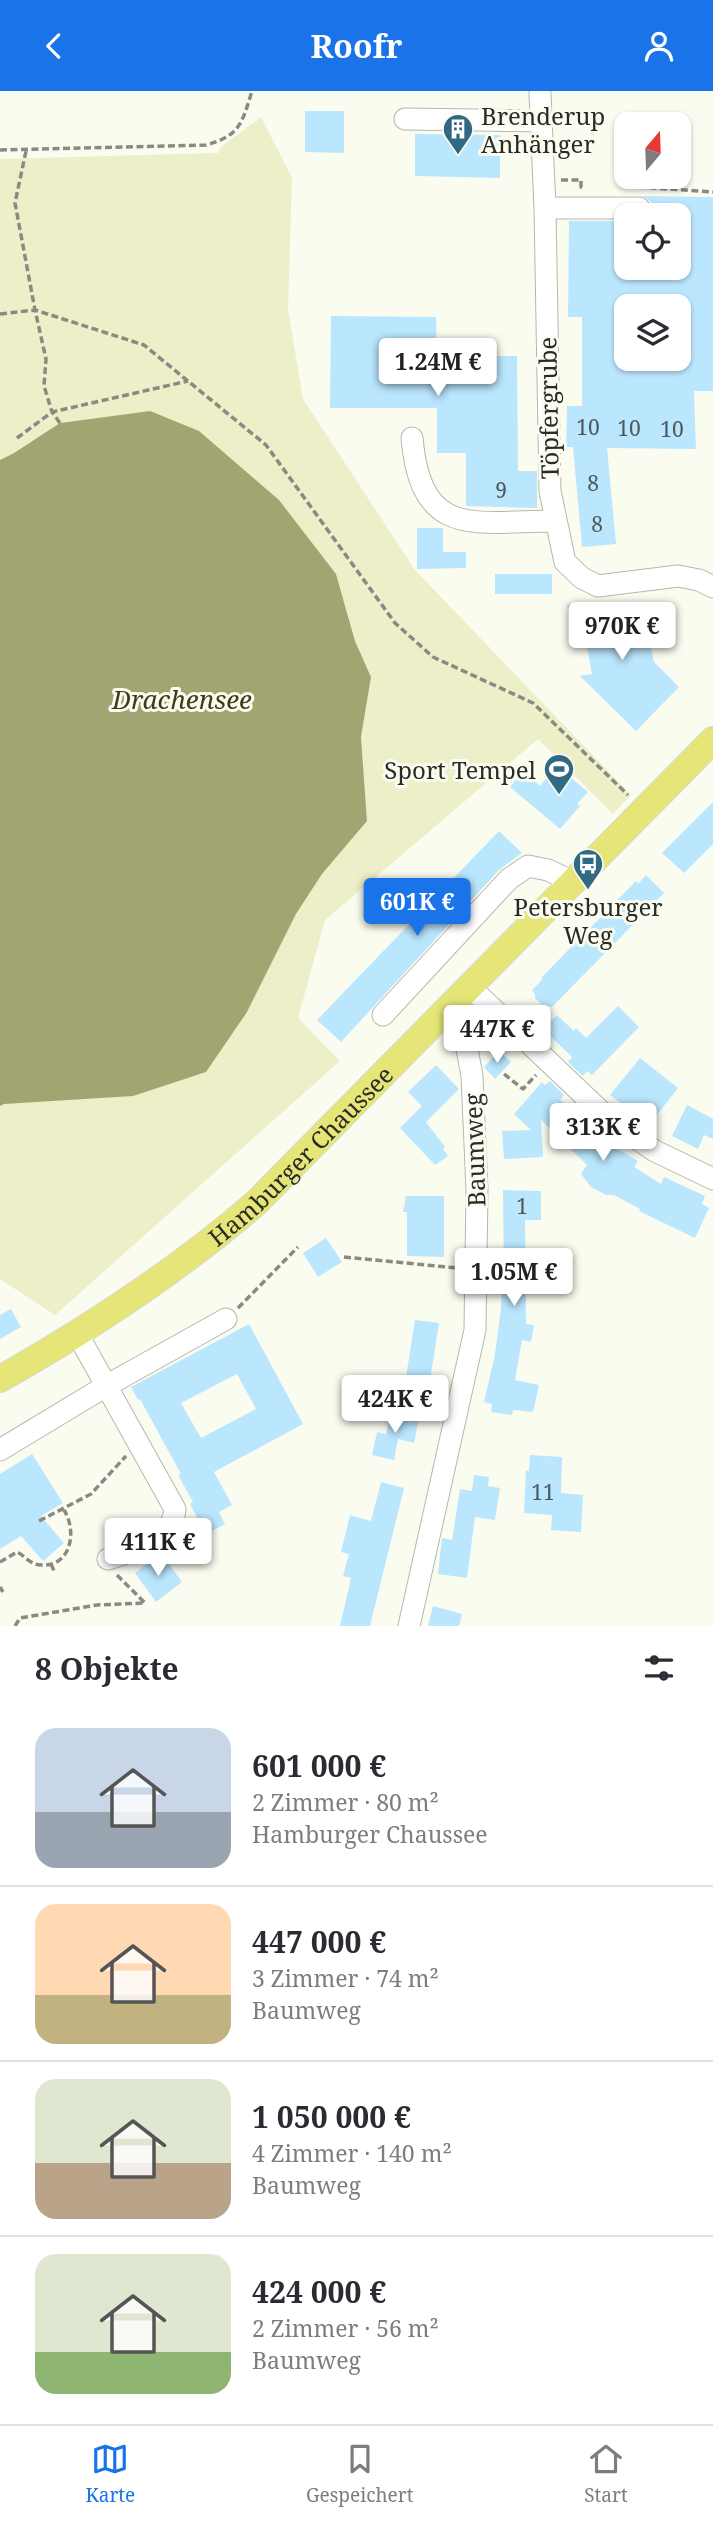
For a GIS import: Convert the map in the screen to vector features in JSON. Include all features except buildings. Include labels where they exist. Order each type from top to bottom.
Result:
[{"type":"main road","name":"Hamburger Chaussee","points":[[0,1379],[78,1335],[153,1285],[206,1246],[257,1203],[713,740]]},
{"type":"street","name":"Töpfergrube","points":[[540,94],[545,208],[550,491],[565,562],[582,578],[598,586],[678,576],[699,580],[713,587]]},
{"type":"street","points":[[405,119],[542,121]]},
{"type":"street","points":[[545,208],[614,208]]},
{"type":"street","points":[[412,438],[414,466],[419,483],[443,513],[464,520],[556,521]]},
{"type":"street","points":[[383,1015],[509,879],[528,866],[548,870],[573,882]]},
{"type":"street","points":[[470,987],[610,1120],[655,1151],[713,1179]]},
{"type":"street","name":"Baumweg","points":[[409,1626],[475,1330],[477,1190],[472,1076],[465,1038],[457,1019],[449,1009]]},
{"type":"street","points":[[0,1450],[106,1386],[226,1319]]},
{"type":"street","points":[[78,1335],[175,1509],[174,1521],[165,1532],[135,1551],[108,1559]]},
{"type":"path","points":[[0,150],[206,145],[222,141],[236,131],[244,117],[252,91]]},
{"type":"path","points":[[26,151],[15,203],[46,359],[44,386],[52,412],[60,423]]},
{"type":"path","points":[[0,314],[35,310],[144,345],[265,445],[395,623],[433,657],[533,703],[643,809]]},
{"type":"path","points":[[17,438],[52,412],[188,381]]},
{"type":"path","points":[[504,1074],[523,1089],[548,1061]]},
{"type":"path","points":[[226,1319],[298,1247]]},
{"type":"path","points":[[344,1257],[476,1270]]},
{"type":"path","points":[[39,1521],[91,1494],[131,1451],[140,1446]]},
{"type":"path","points":[[0,1562],[17,1552],[34,1564],[51,1564],[65,1555],[71,1542],[70,1525],[64,1510]]},
{"type":"path","points":[[15,1626],[20,1618],[61,1610],[145,1603],[118,1576],[108,1559]]},
{"type":"path","points":[[51,1564],[54,1571]]},
{"type":"path","points":[[0,1587],[3,1592]]},
{"type":"shaded area","points":[[261,117],[292,178],[288,309],[303,399],[415,570],[631,795],[613,814],[538,739],[325,920],[298,1018],[340,1061],[55,1315],[0,1279],[0,1106],[247,1012],[296,914],[322,874],[367,821],[361,737],[371,677],[355,641],[336,574],[150,411],[60,423],[0,460],[0,159],[218,153],[221,147]]},
{"type":"water","name":"Drachensee","points":[[150,411],[199,431],[279,500],[336,574],[355,641],[371,677],[361,737],[367,821],[322,874],[296,914],[247,1012],[206,1072],[133,1096],[0,1106],[0,460],[60,423]]},
{"type":"place","name":"Brenderup Anhänger","points":[[458,156]]},
{"type":"place","name":"Sport Tempel","points":[[559,796]]},
{"type":"place","name":"Petersburger Weg","points":[[588,891]]}]
